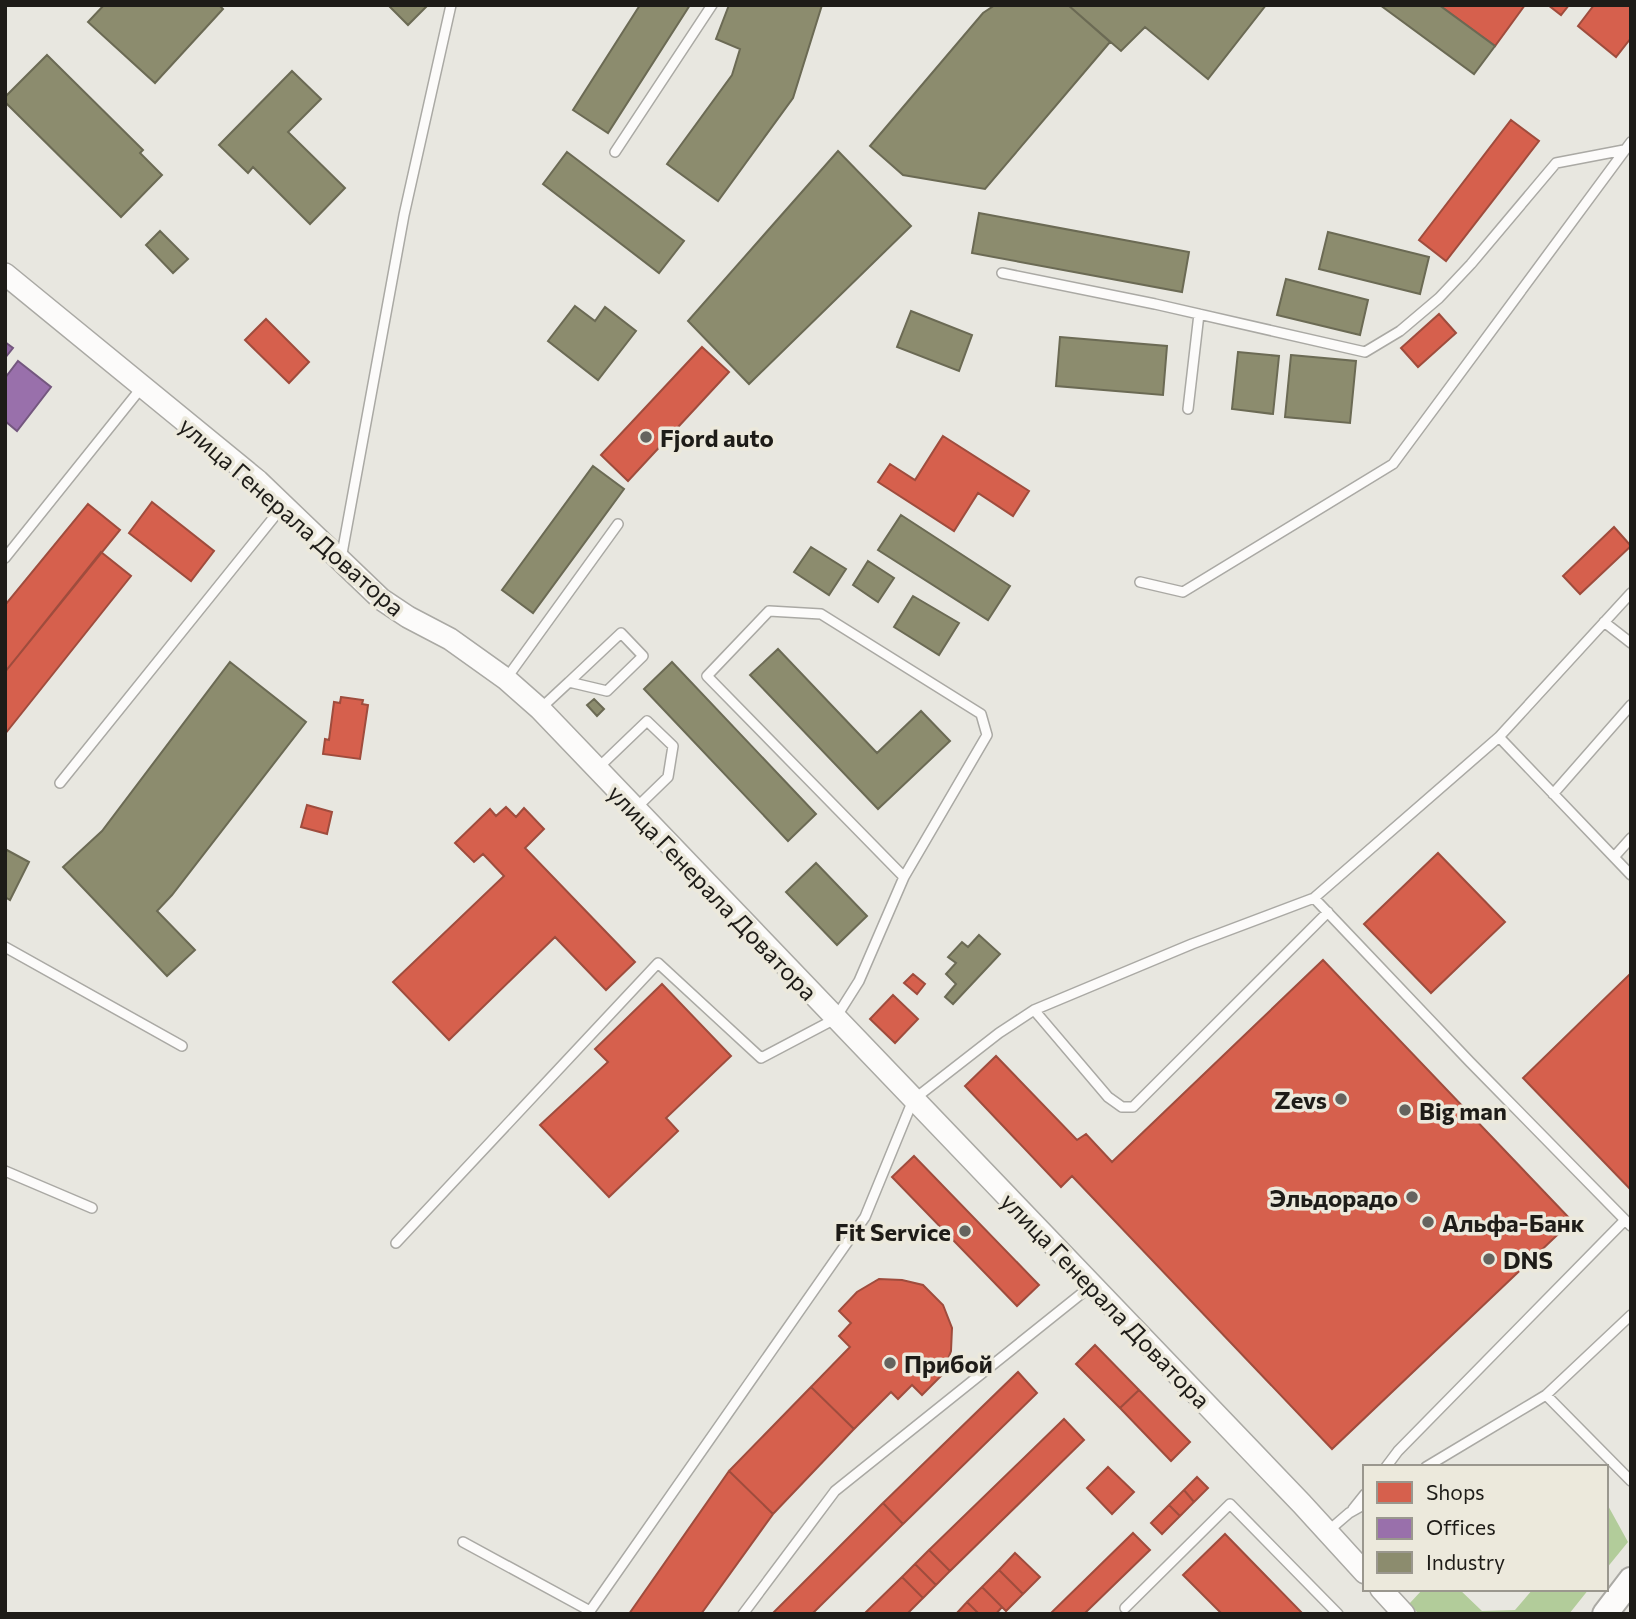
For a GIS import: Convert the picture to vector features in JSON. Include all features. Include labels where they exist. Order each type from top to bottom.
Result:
[{"type":"main road","points":[[1605,1614],[1631,1580]]},
{"type":"street","name":"улица Генерала Доватора","points":[[5,274],[258,481],[381,599],[450,639],[506,679],[540,709],[1363,1571]]},
{"type":"street","points":[[1383,1591],[1404,1614]]},
{"type":"lane","points":[[341,561],[404,215],[451,5]]},
{"type":"lane","points":[[615,152],[712,5]]},
{"type":"lane","points":[[1140,583],[1183,592],[1393,464],[1631,142]]},
{"type":"lane","points":[[1002,274],[1199,314],[1365,352],[1400,331],[1439,298],[1556,163],[1624,150]]},
{"type":"lane","points":[[1188,409],[1199,314]]},
{"type":"lane","points":[[5,558],[142,387]]},
{"type":"lane","points":[[60,783],[283,506]]},
{"type":"lane","points":[[506,679],[618,524]]},
{"type":"lane","points":[[463,1542],[590,1611],[865,1217],[913,1100],[999,1033],[1034,1010],[1192,944],[1314,898],[1499,737],[1631,593]]},
{"type":"lane","points":[[396,1243],[658,963],[761,1058],[835,1019],[859,981],[904,877],[987,735],[981,714],[821,614],[769,611],[707,676],[904,877]]},
{"type":"lane","points":[[1604,622],[1631,643]]},
{"type":"lane","points":[[540,709],[621,633],[643,656],[607,691],[569,682]]},
{"type":"lane","points":[[1553,793],[1631,705]]},
{"type":"lane","points":[[597,770],[647,721],[673,746],[668,777],[634,810]]},
{"type":"lane","points":[[1499,737],[1631,875]]},
{"type":"lane","points":[[1614,857],[1631,838]]},
{"type":"lane","points":[[1314,898],[1628,1223],[1398,1451],[1388,1465]]},
{"type":"lane","points":[[1034,1010],[1108,1097],[1122,1107],[1133,1107],[1328,912]]},
{"type":"lane","points":[[5,947],[182,1046]]},
{"type":"lane","points":[[5,1171],[92,1208]]},
{"type":"lane","points":[[743,1614],[835,1491],[1091,1286]]},
{"type":"lane","points":[[1429,1465],[1546,1395],[1631,1315]]},
{"type":"lane","points":[[1546,1395],[1631,1481]]},
{"type":"lane","points":[[1327,1533],[1363,1496]]},
{"type":"lane","points":[[1125,1608],[1230,1504],[1338,1614]]},
{"type":"lane","points":[[1349,1513],[1363,1505]]},
{"type":"green space","points":[[1608,1506],[1628,1542],[1608,1567]]},
{"type":"green space","points":[[1421,1591],[1461,1591],[1482,1611],[1515,1610],[1531,1591],[1587,1591],[1569,1614],[1419,1614],[1409,1604]]},
{"type":"building: Shops","points":[[1439,5],[1525,5],[1495,46]]},
{"type":"building: Shops","points":[[1548,5],[1569,5],[1561,15]]},
{"type":"building: Shops","points":[[1594,5],[1631,5],[1631,38],[1616,57],[1578,26]]},
{"type":"building: Shops","points":[[1511,120],[1539,141],[1446,261],[1419,240]]},
{"type":"building: Shops","points":[[1439,314],[1456,333],[1418,367],[1401,348]]},
{"type":"building: Shops","points":[[266,319],[309,362],[289,383],[245,340]]},
{"type":"building: Shops","points":[[702,347],[729,372],[628,481],[601,455]]},
{"type":"building: Shops","points":[[943,436],[1029,491],[1013,516],[978,493],[954,531],[878,482],[890,464],[915,480]]},
{"type":"building: Shops","points":[[152,502],[214,551],[191,581],[129,533]]},
{"type":"building: Shops","points":[[88,504],[120,530],[5,672],[5,605]]},
{"type":"building: Shops","points":[[1614,527],[1631,546],[1580,594],[1563,576]]},
{"type":"building: Shops","points":[[101,552],[131,576],[5,734],[5,672]]},
{"type":"building: Shops","points":[[341,697],[363,700],[362,704],[368,705],[360,759],[323,754],[325,739],[329,740],[334,702],[340,703]]},
{"type":"building: Shops","points":[[307,805],[332,812],[327,834],[301,827]]},
{"type":"building: Shops","points":[[506,807],[516,817],[524,808],[544,829],[525,848],[635,962],[606,990],[555,937],[449,1040],[393,982],[504,876],[483,854],[474,862],[455,843],[490,809],[496,816]]},
{"type":"building: Shops","points":[[1438,853],[1505,922],[1431,993],[1364,924]]},
{"type":"building: Shops","points":[[1323,960],[1572,1221],[1332,1449],[1072,1176],[1061,1187],[965,1086],[996,1056],[1077,1140],[1086,1134],[1112,1162]]},
{"type":"building: Shops","points":[[1631,973],[1631,1190],[1523,1078]]},
{"type":"building: Shops","points":[[913,974],[925,984],[917,994],[904,983]]},
{"type":"building: Shops","points":[[662,984],[731,1056],[666,1118],[678,1131],[609,1197],[540,1125],[608,1062],[595,1049]]},
{"type":"building: Shops","points":[[893,995],[918,1019],[895,1043],[870,1019]]},
{"type":"building: Shops","name":"Fit Service","points":[[914,1156],[1039,1285],[1017,1306],[892,1177]]},
{"type":"building: Shops","name":"Прибой","points":[[879,1279],[902,1280],[923,1285],[943,1305],[952,1328],[951,1351],[942,1375],[922,1395],[912,1385],[898,1399],[891,1392],[854,1429],[811,1387],[850,1347],[839,1336],[851,1323],[839,1311],[857,1292]]},
{"type":"building: Shops","points":[[1095,1345],[1139,1390],[1120,1408],[1076,1364]]},
{"type":"building: Shops","points":[[1018,1372],[1037,1393],[903,1524],[883,1503]]},
{"type":"building: Shops","name":"Прибой","points":[[811,1387],[854,1429],[773,1514],[729,1471]]},
{"type":"building: Shops","points":[[1139,1390],[1190,1442],[1171,1461],[1120,1408]]},
{"type":"building: Shops","points":[[1064,1419],[1084,1440],[950,1571],[929,1550]]},
{"type":"building: Shops","points":[[1108,1467],[1134,1492],[1112,1514],[1087,1488]]},
{"type":"building: Shops","points":[[729,1471],[773,1514],[701,1614],[629,1614]]},
{"type":"building: Shops","points":[[1197,1477],[1208,1488],[1194,1502],[1184,1490]]},
{"type":"building: Shops","points":[[1184,1490],[1194,1502],[1180,1516],[1169,1505]]},
{"type":"building: Shops","points":[[883,1503],[903,1524],[812,1614],[772,1614]]},
{"type":"building: Shops","points":[[1169,1505],[1180,1516],[1162,1534],[1151,1523]]},
{"type":"building: Shops","points":[[1133,1533],[1150,1550],[1084,1614],[1050,1614]]},
{"type":"building: Shops","points":[[1225,1534],[1303,1614],[1222,1614],[1183,1575]]},
{"type":"building: Shops","points":[[929,1550],[950,1571],[936,1585],[915,1564]]},
{"type":"building: Shops","points":[[1015,1553],[1040,1577],[1023,1594],[999,1570]]},
{"type":"building: Shops","points":[[915,1564],[936,1585],[923,1598],[902,1577]]},
{"type":"building: Shops","points":[[999,1570],[1023,1594],[1006,1611],[982,1587]]},
{"type":"building: Shops","points":[[902,1577],[923,1598],[907,1614],[864,1614]]},
{"type":"building: Shops","points":[[982,1587],[1002,1607],[996,1614],[979,1614],[967,1602]]},
{"type":"building: Shops","points":[[967,1602],[979,1614],[956,1614]]},
{"type":"building: Offices","points":[[5,342],[13,348],[5,358]]},
{"type":"building: Offices","points":[[18,361],[51,387],[17,431],[5,421],[5,378]]},
{"type":"building: Industry","points":[[104,5],[219,5],[223,9],[155,83],[88,22]]},
{"type":"building: Industry","points":[[388,5],[428,5],[408,25]]},
{"type":"building: Industry","points":[[640,5],[690,5],[608,133],[573,110]]},
{"type":"building: Industry","points":[[729,5],[822,5],[793,98],[718,201],[667,164],[732,75],[740,49],[716,39]]},
{"type":"building: Industry","points":[[995,5],[1068,5],[1110,42],[985,189],[903,175],[870,146],[983,13]]},
{"type":"building: Industry","points":[[1068,5],[1266,5],[1208,79],[1145,27],[1121,51]]},
{"type":"building: Industry","points":[[1380,5],[1439,5],[1495,46],[1474,74]]},
{"type":"building: Industry","points":[[47,55],[143,150],[140,153],[162,175],[121,217],[5,102],[5,97]]},
{"type":"building: Industry","points":[[292,71],[321,99],[288,132],[345,188],[310,224],[253,167],[248,173],[219,145]]},
{"type":"building: Industry","points":[[838,151],[911,226],[749,384],[688,321]]},
{"type":"building: Industry","points":[[567,152],[684,241],[659,273],[543,184]]},
{"type":"building: Industry","points":[[979,213],[1189,252],[1182,292],[972,253]]},
{"type":"building: Industry","points":[[160,231],[188,259],[173,273],[146,245]]},
{"type":"building: Industry","points":[[1328,232],[1429,257],[1420,294],[1319,269]]},
{"type":"building: Industry","points":[[1286,279],[1368,300],[1360,335],[1277,315]]},
{"type":"building: Industry","points":[[575,306],[595,321],[605,307],[636,331],[598,380],[548,341]]},
{"type":"building: Industry","points":[[911,311],[972,335],[959,371],[897,347]]},
{"type":"building: Industry","points":[[1060,337],[1167,346],[1163,395],[1056,386]]},
{"type":"building: Industry","points":[[1238,352],[1279,356],[1273,414],[1232,409]]},
{"type":"building: Industry","points":[[1291,355],[1356,361],[1350,423],[1285,417]]},
{"type":"building: Industry","points":[[593,466],[624,489],[533,613],[502,590]]},
{"type":"building: Industry","points":[[901,515],[1010,586],[988,620],[878,550]]},
{"type":"building: Industry","points":[[811,547],[846,569],[829,595],[794,572]]},
{"type":"building: Industry","points":[[868,561],[894,578],[878,602],[853,585]]},
{"type":"building: Industry","points":[[913,596],[959,623],[939,655],[894,627]]},
{"type":"building: Industry","points":[[778,649],[877,753],[921,711],[950,741],[878,809],[750,675]]},
{"type":"building: Industry","points":[[230,662],[306,722],[157,911],[195,950],[167,976],[63,867],[102,831]]},
{"type":"building: Industry","points":[[672,662],[816,814],[788,841],[644,689]]},
{"type":"building: Industry","points":[[594,699],[604,709],[597,716],[587,705]]},
{"type":"building: Industry","points":[[5,849],[29,862],[10,900],[5,897]]},
{"type":"building: Industry","points":[[816,863],[867,916],[837,945],[786,892]]},
{"type":"building: Industry","points":[[979,935],[1000,954],[953,1004],[945,997],[956,984],[946,974],[956,963],[948,957],[962,942],[968,947]]},
{"type":"place","name":"Fjord auto","points":[[646,437]]},
{"type":"place","name":"Zevs","points":[[1341,1099]]},
{"type":"place","name":"Big man","points":[[1405,1110]]},
{"type":"place","name":"Эльдорадо","points":[[1412,1197]]},
{"type":"place","name":"Альфа-Банк","points":[[1428,1222]]},
{"type":"place","name":"Fit Service","points":[[965,1231]]},
{"type":"place","name":"DNS","points":[[1489,1259]]},
{"type":"place","name":"Прибой","points":[[890,1363]]}]
